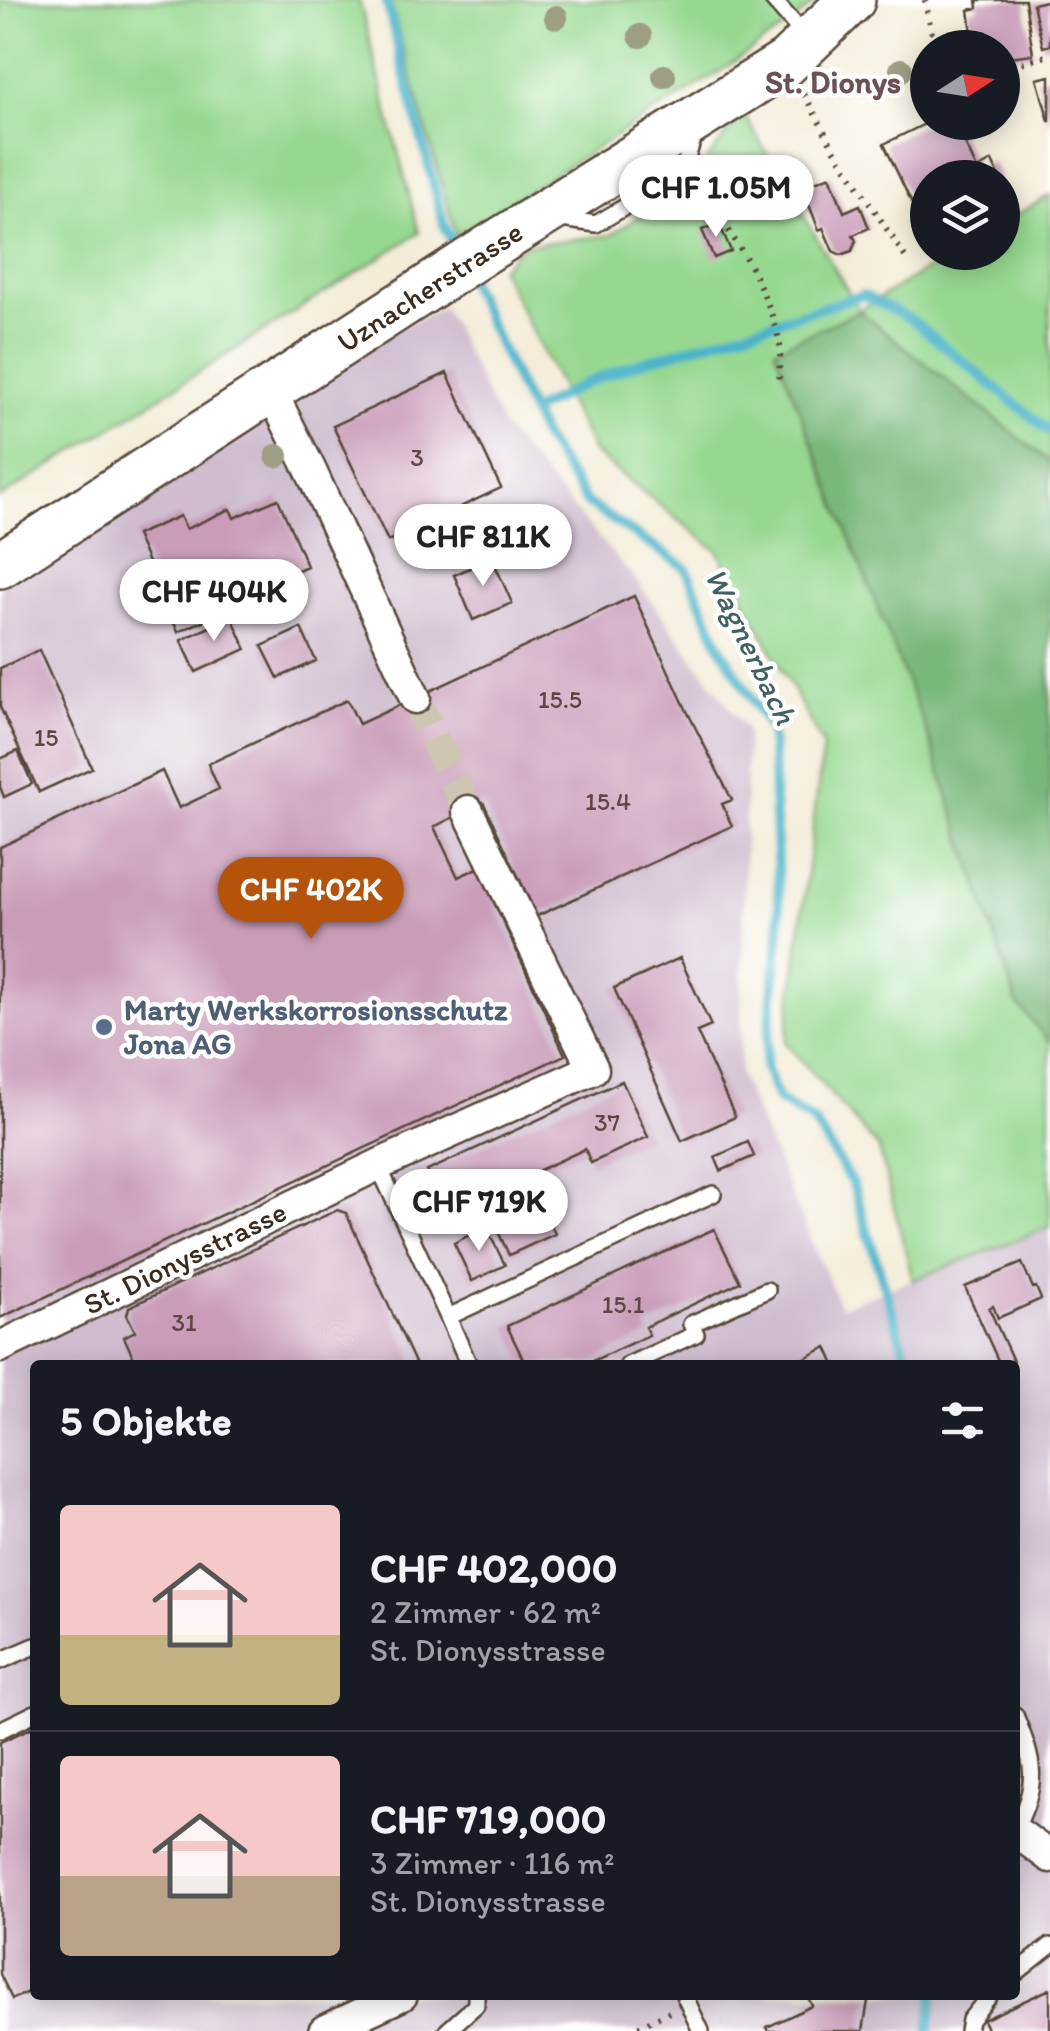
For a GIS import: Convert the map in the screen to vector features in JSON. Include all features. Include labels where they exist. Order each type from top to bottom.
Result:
[{"type":"main road","name":"Uznacherstrasse","points":[[0,565],[488,248],[700,116],[798,51],[852,0]]},
{"type":"street","points":[[271,391],[415,698]]},
{"type":"street","name":"St. Dionysstrasse","points":[[0,1346],[373,1167],[593,1069],[468,810]]},
{"type":"street","points":[[1020,1835],[1050,1857]]},
{"type":"street","points":[[324,2031],[391,2000]]},
{"type":"lane","points":[[774,0],[798,51]]},
{"type":"lane","points":[[539,216],[596,224],[682,173],[700,116]]},
{"type":"lane","points":[[373,1167],[467,1360]]},
{"type":"lane","points":[[448,1317],[713,1194]]},
{"type":"lane","points":[[639,1360],[696,1334],[691,1324],[767,1290]]},
{"type":"lane","points":[[0,1662],[30,1648]]},
{"type":"lane","points":[[0,1730],[30,1716]]},
{"type":"lane","points":[[1020,1729],[1033,1786],[1020,1821]]},
{"type":"lane","points":[[1020,1970],[1050,1946]]},
{"type":"lane","points":[[447,2031],[476,2005],[476,2000]]},
{"type":"lane","points":[[686,2000],[701,2031]]},
{"type":"lane","points":[[968,2031],[970,2020],[986,2000]]},
{"type":"path","points":[[924,0],[931,30]]},
{"type":"path","points":[[798,51],[834,149],[908,261]]},
{"type":"path","points":[[1020,63],[1050,55]]},
{"type":"path","points":[[682,173],[712,206],[744,255],[780,343],[778,379]]},
{"type":"path","points":[[629,2031],[684,2000]]},
{"type":"shaded area","points":[[443,307],[503,428],[638,583],[747,731],[740,1076],[840,1307],[1050,1227],[1050,2031],[0,2031],[0,565],[271,391]]},
{"type":"green space","points":[[0,0],[359,0],[419,233],[0,498]]},
{"type":"green space","points":[[390,0],[818,0],[793,22],[716,74],[456,235]]},
{"type":"green space","points":[[743,113],[859,310],[926,270],[1020,270],[1020,213],[1050,195],[1050,462],[859,311],[929,738],[1017,1004],[1050,1042],[1050,1227],[913,1280],[879,1149],[786,1043],[823,746],[718,551],[594,453],[500,268],[524,245],[611,235],[693,179]]},
{"type":"green space","points":[[859,311],[1050,462],[1050,1042],[1017,1004],[929,738],[775,349]]},
{"type":"building","points":[[977,0],[1025,0],[1033,54],[1020,56],[1020,30],[972,30],[969,10],[978,8]]},
{"type":"building","points":[[1050,0],[1050,45],[1043,47],[1033,4]]},
{"type":"building","points":[[1050,76],[1050,121],[1049,121],[1037,79]]},
{"type":"building","points":[[910,131],[910,140],[963,140],[973,160],[910,160],[910,200],[884,144]]},
{"type":"building","points":[[830,176],[844,212],[860,205],[869,228],[853,235],[856,241],[852,251],[841,255],[833,251],[823,228],[819,230],[802,187]]},
{"type":"building","points":[[719,223],[731,251],[714,258],[702,230]]},
{"type":"building","points":[[447,373],[501,488],[388,541],[333,426]]},
{"type":"building","points":[[278,499],[307,566],[263,585],[259,575],[217,593],[225,611],[178,632],[136,535],[180,516],[186,529],[230,509],[234,518]]},
{"type":"building","points":[[492,558],[512,603],[473,620],[454,575]]},
{"type":"building","points":[[634,596],[732,800],[722,804],[732,826],[537,916],[483,802],[434,827],[458,877],[478,868],[565,1055],[0,1318],[0,847],[162,771],[179,808],[219,789],[208,764],[347,700],[359,724]]},
{"type":"building","points":[[232,617],[246,649],[196,672],[181,640]]},
{"type":"building","points":[[301,628],[316,661],[278,678],[262,646]]},
{"type":"building","points":[[39,650],[92,768],[39,792],[0,707],[0,668]]},
{"type":"building","points":[[18,751],[32,784],[4,797],[0,759]]},
{"type":"building","points":[[680,958],[711,1026],[697,1032],[735,1117],[682,1141],[614,988]]},
{"type":"building","points":[[622,1081],[648,1137],[591,1163],[585,1149],[446,1213],[427,1171]]},
{"type":"building","points":[[748,1142],[754,1156],[721,1171],[715,1157]]},
{"type":"building","points":[[542,1205],[555,1234],[509,1255],[496,1227]]},
{"type":"building","points":[[337,1210],[346,1213],[414,1360],[135,1360],[124,1337],[135,1331],[127,1315],[129,1307]]},
{"type":"building","points":[[486,1227],[505,1265],[472,1281],[454,1243]]},
{"type":"building","points":[[714,1229],[740,1282],[645,1327],[649,1335],[595,1360],[524,1360],[507,1326]]},
{"type":"building","points":[[1022,1263],[1041,1299],[998,1318],[993,1306],[989,1308],[1013,1360],[998,1360],[965,1287]]},
{"type":"building","points":[[827,1347],[833,1360],[801,1360]]},
{"type":"building","points":[[30,1728],[30,1991],[12,1999],[0,1974],[0,1742]]},
{"type":"building","points":[[1050,1989],[1050,2031],[988,2031],[983,2020]]},
{"type":"building","points":[[809,2000],[868,2000],[863,2031],[769,2031],[767,2027],[812,2006]]},
{"type":"waterway","name":"Wagnerbach","points":[[386,0],[444,225],[458,254]]},
{"type":"waterway","name":"Wagnerbach","points":[[466,275],[543,437],[587,503],[686,568],[721,648],[771,730],[780,928],[765,1067],[778,1100],[814,1122],[853,1185],[907,1360]]},
{"type":"waterway","points":[[531,412],[584,384],[632,365],[863,295],[912,320],[1050,432]]},
{"type":"waterway","name":"Wagnerbach","points":[[929,2031],[933,2000]]},
{"type":"tunnel","points":[[415,698],[468,811]]},
{"type":"place","name":"Marty Werkskorrosionsschutz Jona AG","points":[[104,1027]]},
{"type":"district","name":"St. Dionys","points":[[833,82]]}]
